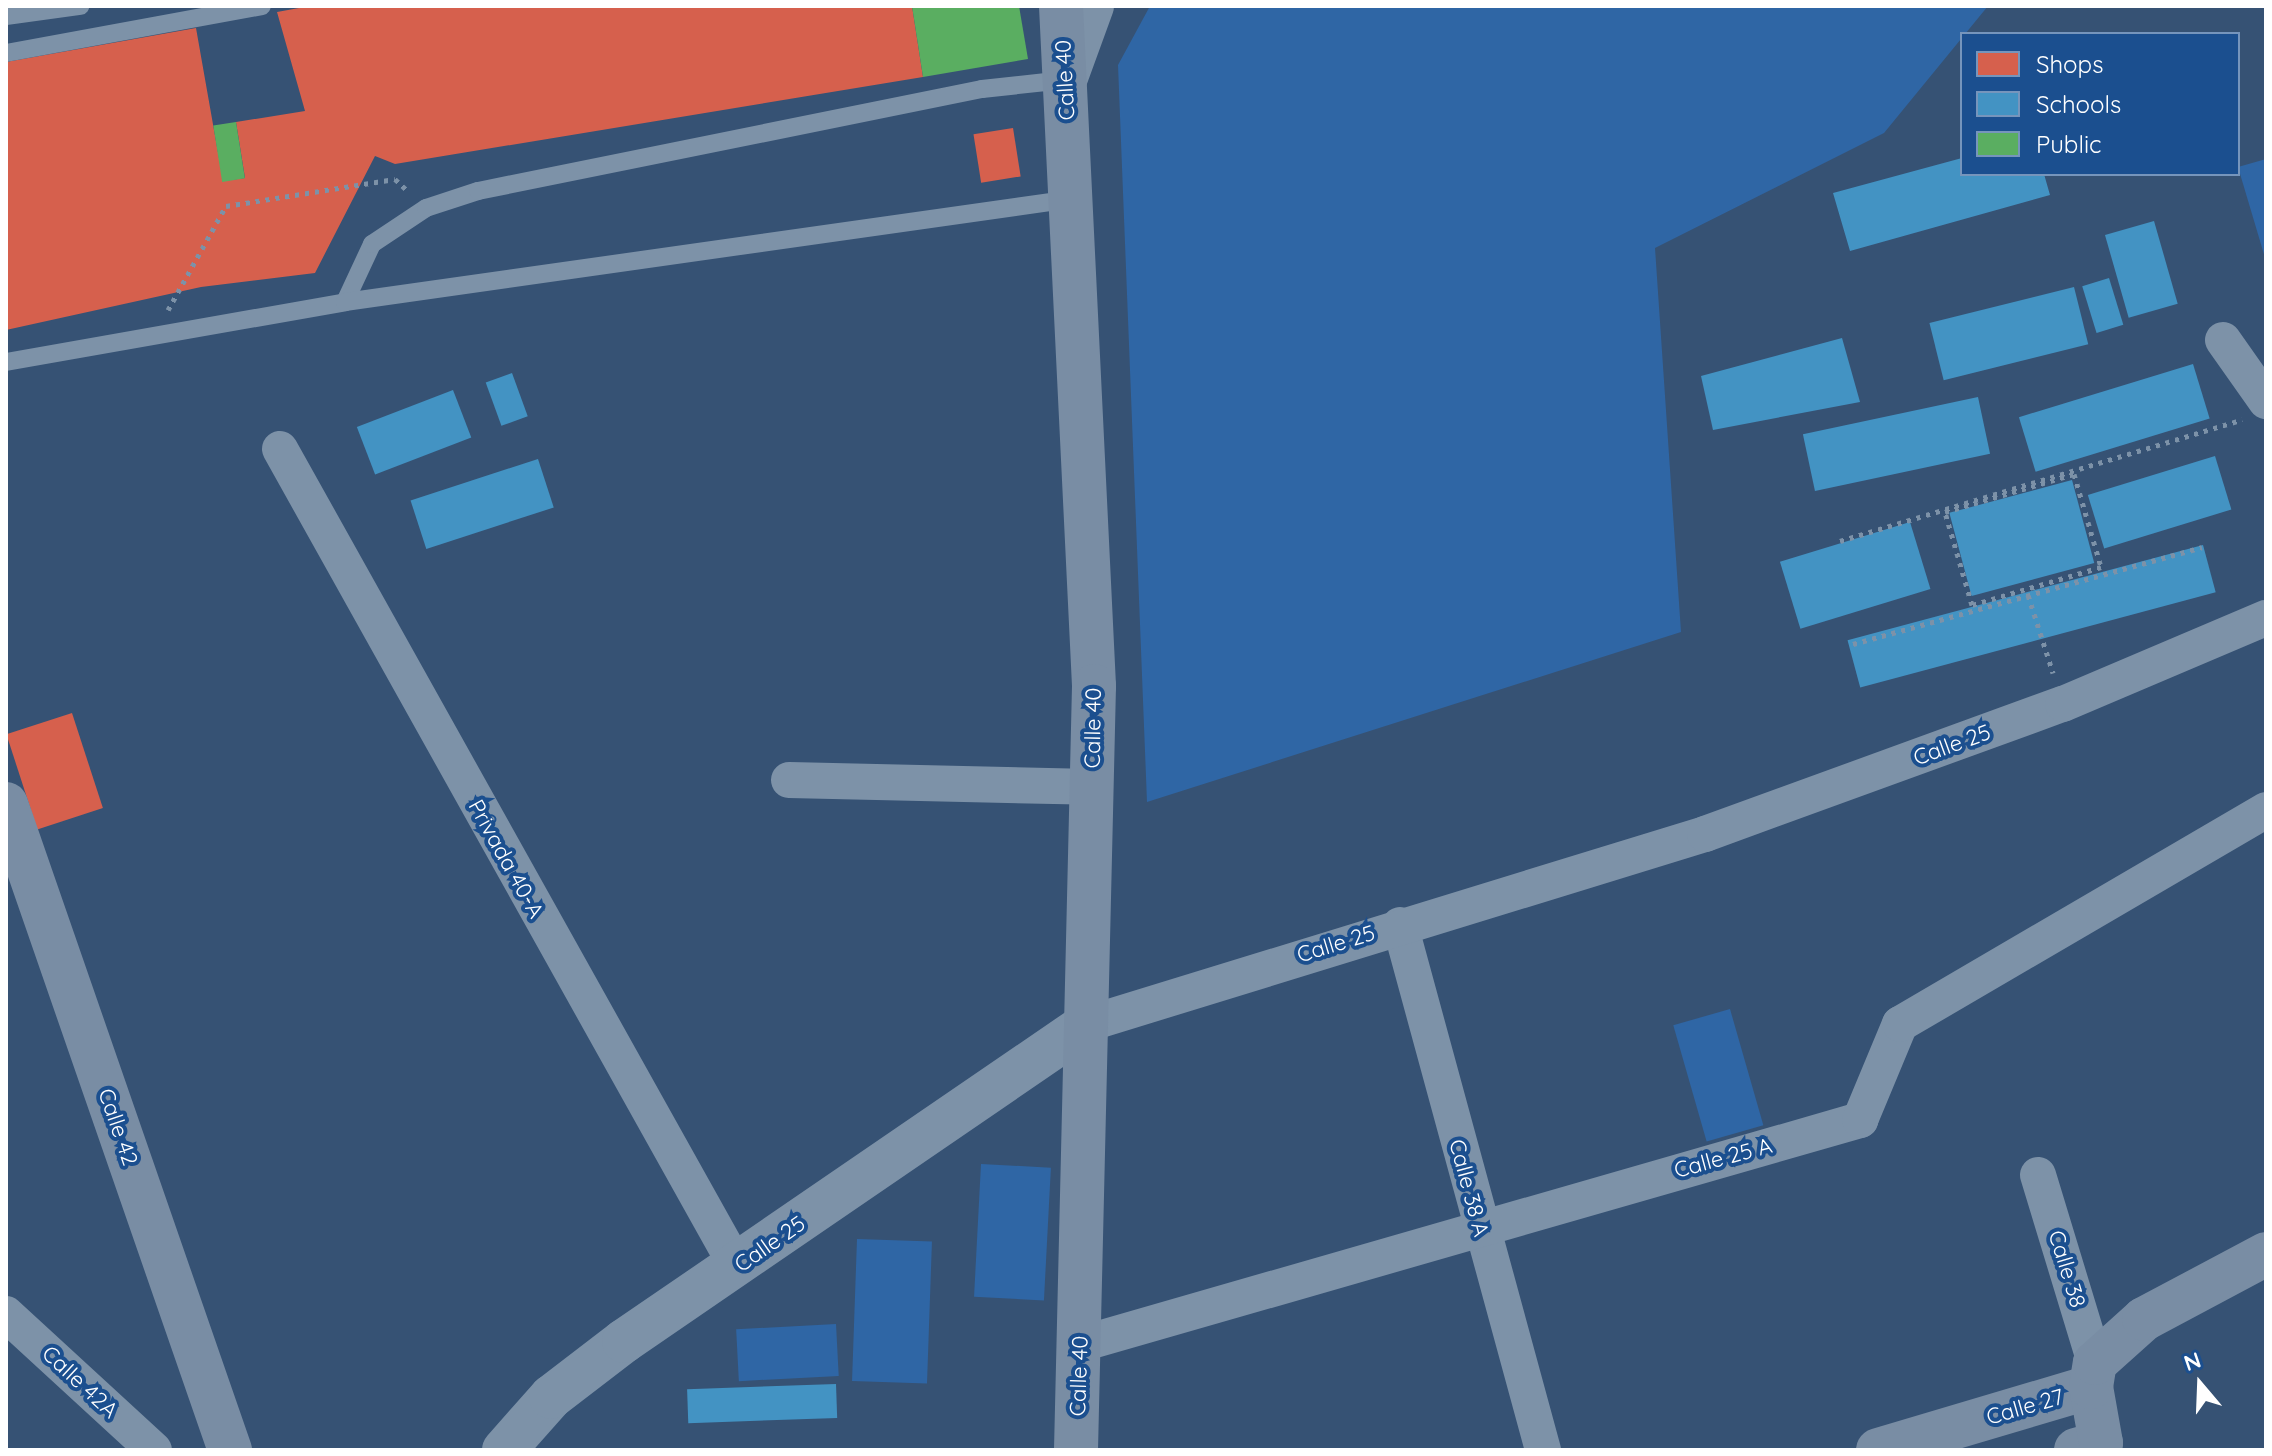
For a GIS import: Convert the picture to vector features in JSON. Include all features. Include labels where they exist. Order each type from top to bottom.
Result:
[{"type":"main road","name":"Calle 40","points":[[1061,6],[1094,686],[1081,1344],[1076,1450]]},
{"type":"main road","name":"Calle 42","points":[[6,804],[230,1450]]},
{"type":"main road","name":"Calle 27","points":[[1878,1450],[2093,1375],[2144,1319],[2266,1254]]},
{"type":"main road","name":"Calle 38","points":[[2093,1375],[2093,1448]]},
{"type":"street","points":[[1065,80],[1092,6]]},
{"type":"street","points":[[2223,340],[2258,409]]},
{"type":"street","name":"Privada 40-A","points":[[280,449],[737,1267]]},
{"type":"street","name":"Calle 25","points":[[508,1449],[551,1397],[1087,1024],[1400,925],[1705,834],[2063,704],[2266,618]]},
{"type":"street","points":[[789,780],[1092,787]]},
{"type":"street","name":"Calle 25 A","points":[[1081,1344],[1478,1225],[1860,1120],[1900,1024],[2266,810]]},
{"type":"street","name":"Calle 38 A","points":[[1400,925],[1478,1225],[1543,1450]]},
{"type":"street","name":"Calle 38","points":[[2038,1175],[2093,1375]]},
{"type":"street","name":"Calle 42A","points":[[6,1314],[154,1450]]},
{"type":"lane","points":[[6,16],[80,6]]},
{"type":"lane","points":[[6,53],[262,6]]},
{"type":"lane","points":[[345,302],[372,244],[426,208],[478,191],[982,89],[1065,80]]},
{"type":"lane","points":[[6,362],[345,302],[1072,199]]},
{"type":"path","points":[[173,299],[226,206],[395,179]]},
{"type":"path","points":[[1840,541],[1979,494],[2258,409]]},
{"type":"path","points":[[1853,644],[2028,592],[2101,567],[2074,474],[1945,512],[1972,605],[2028,592],[2202,547]]},
{"type":"path","points":[[2028,592],[2063,704]]},
{"type":"shaded area","points":[[1150,6],[1988,6],[1967,32],[1960,32],[1960,40],[1884,133],[1655,248],[1681,632],[1147,802],[1118,65]]},
{"type":"shaded area","points":[[2266,159],[2266,261],[2240,174],[2240,166]]},
{"type":"shaded area","points":[[1730,1009],[1763,1125],[1707,1142],[1673,1025]]},
{"type":"shaded area","points":[[981,1164],[1051,1168],[1044,1300],[974,1297]]},
{"type":"shaded area","points":[[857,1239],[932,1242],[927,1384],[852,1381]]},
{"type":"shaded area","points":[[836,1324],[839,1376],[739,1381],[736,1329]]},
{"type":"building: Shops","points":[[310,6],[912,6],[923,77],[395,164],[375,156],[315,273],[201,287],[6,330],[6,62],[196,28],[223,181],[245,178],[236,122],[305,111],[277,12]]},
{"type":"building: Shops","points":[[1013,128],[1021,176],[981,183],[973,134]]},
{"type":"building: Shops","points":[[72,713],[103,808],[37,829],[6,734]]},
{"type":"building: Schools","points":[[1960,159],[1960,176],[2045,176],[2050,195],[1850,251],[1833,193]]},
{"type":"building: Schools","points":[[2154,221],[2178,304],[2129,318],[2105,235]]},
{"type":"building: Schools","points":[[2109,278],[2123,325],[2097,333],[2082,286]]},
{"type":"building: Schools","points":[[2074,287],[2088,344],[1944,380],[1929,323]]},
{"type":"building: Schools","points":[[1842,338],[1860,402],[1713,430],[1701,376]]},
{"type":"building: Schools","points":[[2193,364],[2210,419],[2036,472],[2019,417]]},
{"type":"building: Schools","points":[[512,373],[528,416],[501,426],[486,383]]},
{"type":"building: Schools","points":[[453,390],[471,438],[375,475],[357,427]]},
{"type":"building: Schools","points":[[1978,397],[1990,454],[1815,491],[1803,434]]},
{"type":"building: Schools","points":[[2215,456],[2231,510],[2104,548],[2088,495]]},
{"type":"building: Schools","points":[[538,459],[554,508],[426,549],[411,500]]},
{"type":"building: Schools","points":[[2072,480],[2094,563],[1972,596],[1949,513]]},
{"type":"building: Schools","points":[[1910,522],[1930,589],[1800,629],[1780,562]]},
{"type":"building: Schools","points":[[2203,545],[2216,592],[1860,688],[1848,640]]},
{"type":"building: Schools","points":[[836,1384],[837,1418],[688,1423],[687,1389]]},
{"type":"building: Public","points":[[912,6],[1019,6],[1028,59],[923,77]]},
{"type":"building: Public","points":[[236,122],[245,178],[222,182],[213,126]]}]
